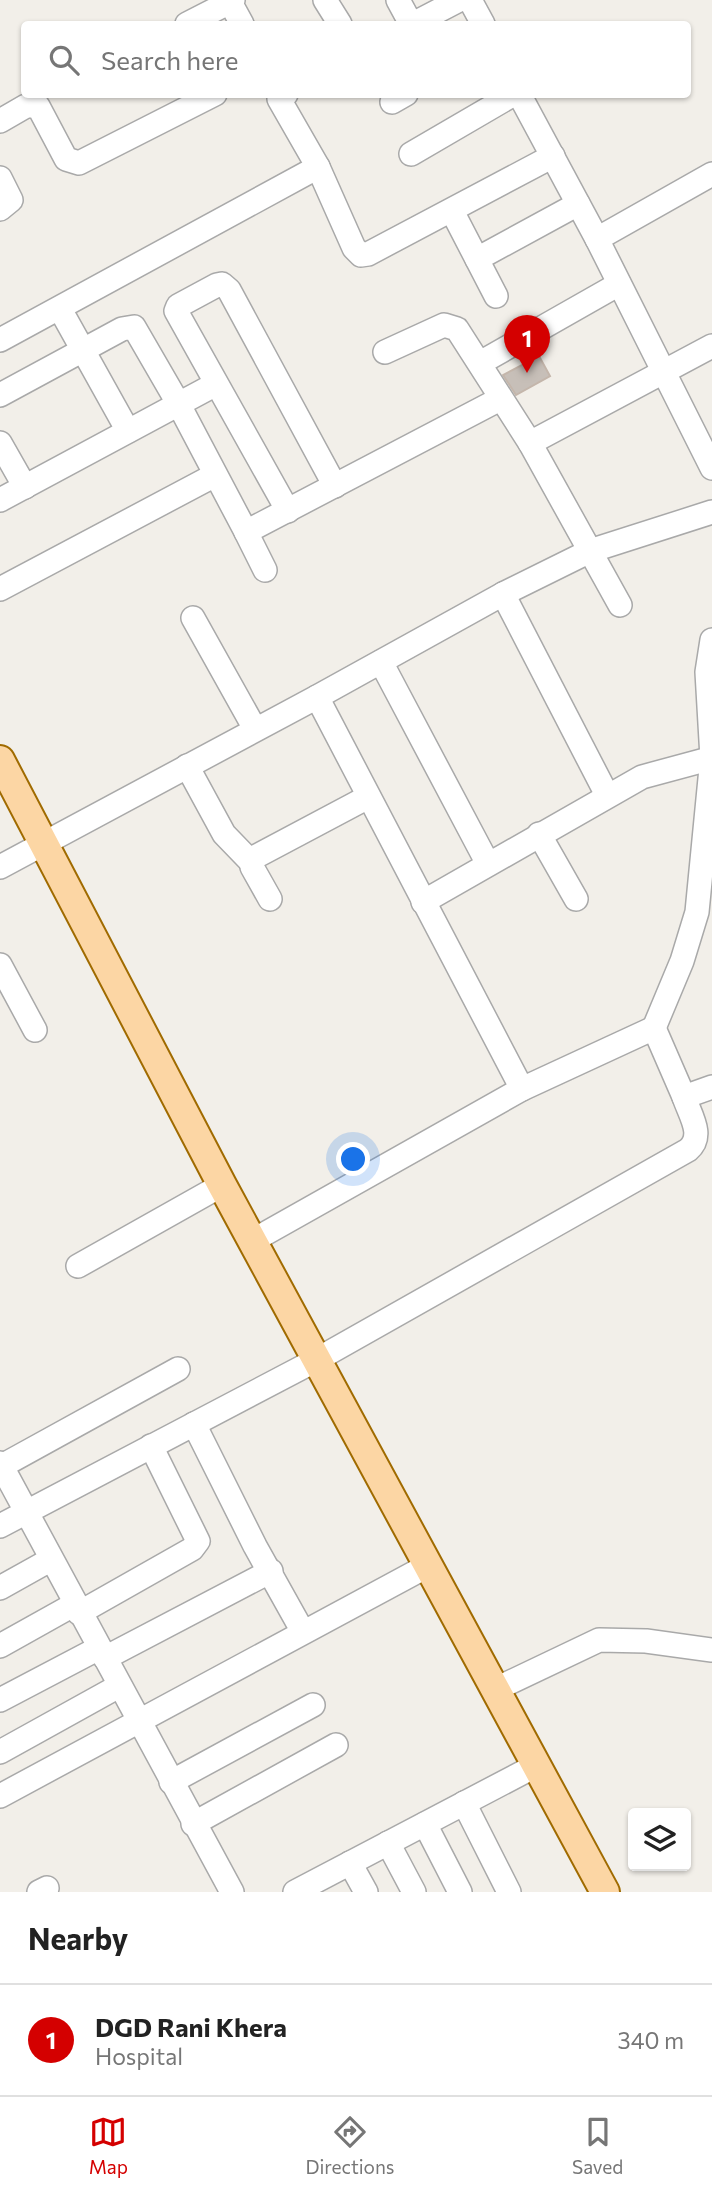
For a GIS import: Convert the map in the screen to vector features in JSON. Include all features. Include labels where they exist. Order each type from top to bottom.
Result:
[{"type":"main road","points":[[0,760],[222,1185],[605,1892]]},
{"type":"street","points":[[325,0],[338,21]]},
{"type":"street","points":[[398,0],[410,21]]},
{"type":"street","points":[[418,21],[459,0]]},
{"type":"street","points":[[470,0],[481,21]]},
{"type":"street","points":[[193,21],[232,1],[241,21]]},
{"type":"street","points":[[0,121],[26,106],[48,100],[66,159],[79,163],[207,98]]},
{"type":"street","points":[[282,98],[318,167],[354,248],[361,255],[369,254],[553,156]]},
{"type":"street","points":[[411,154],[509,98]]},
{"type":"street","points":[[518,98],[597,239],[712,468]]},
{"type":"street","points":[[0,340],[318,167]]},
{"type":"street","points":[[597,239],[712,174]]},
{"type":"street","points":[[0,178],[11,200],[0,209]]},
{"type":"street","points":[[477,259],[578,204]]},
{"type":"street","points":[[452,211],[496,296]]},
{"type":"street","points":[[288,511],[176,312],[178,306],[222,284],[229,290],[335,486]]},
{"type":"street","points":[[480,363],[620,284]]},
{"type":"street","points":[[60,309],[128,431]]},
{"type":"street","points":[[385,352],[438,328],[451,326],[463,335],[530,443],[620,605]]},
{"type":"street","points":[[0,395],[122,329],[134,327],[178,403],[265,570]]},
{"type":"street","points":[[530,443],[712,346]]},
{"type":"street","points":[[0,500],[216,384]]},
{"type":"street","points":[[246,532],[500,398]]},
{"type":"street","points":[[0,443],[25,486]]},
{"type":"street","points":[[0,589],[215,475]]},
{"type":"street","points":[[0,867],[503,594],[590,551],[712,512]]},
{"type":"street","points":[[503,594],[607,795]]},
{"type":"street","points":[[193,618],[255,729]]},
{"type":"street","points":[[252,1241],[522,1090],[654,1028],[682,961],[697,912],[712,758],[706,673],[712,640]]},
{"type":"street","points":[[381,662],[488,864]]},
{"type":"street","points":[[317,697],[522,1090]]},
{"type":"street","points":[[423,902],[642,777],[712,758]]},
{"type":"street","points":[[187,765],[224,834],[251,863],[270,898]]},
{"type":"street","points":[[251,863],[262,852],[368,797]]},
{"type":"street","points":[[539,834],[576,899]]},
{"type":"street","points":[[0,965],[35,1030]]},
{"type":"street","points":[[0,1526],[318,1359],[695,1145],[697,1134],[654,1028]]},
{"type":"street","points":[[684,1097],[712,1087]]},
{"type":"street","points":[[78,1266],[222,1185]]},
{"type":"street","points":[[178,1369],[1,1466],[193,1825],[232,1892]]},
{"type":"street","points":[[194,1424],[255,1546],[303,1632]]},
{"type":"street","points":[[0,1646],[192,1549],[198,1541],[151,1446]]},
{"type":"street","points":[[0,1588],[50,1560]]},
{"type":"street","points":[[0,1796],[429,1565]]},
{"type":"street","points":[[0,1700],[271,1571]]},
{"type":"street","points":[[496,1689],[599,1640],[646,1641],[712,1650]]},
{"type":"street","points":[[0,1752],[119,1686]]},
{"type":"street","points":[[171,1782],[313,1705]]},
{"type":"street","points":[[193,1825],[336,1745]]},
{"type":"street","points":[[310,1889],[350,1863],[537,1765]]},
{"type":"street","points":[[464,1803],[509,1892]]},
{"type":"street","points":[[425,1824],[460,1892]]},
{"type":"street","points":[[388,1843],[414,1892]]},
{"type":"street","points":[[350,1863],[366,1892]]},
{"type":"building","points":[[539,356],[550,376],[516,395],[503,375]]},
{"type":"place","name":"DGD Rani Khera","points":[[527,373]]}]
